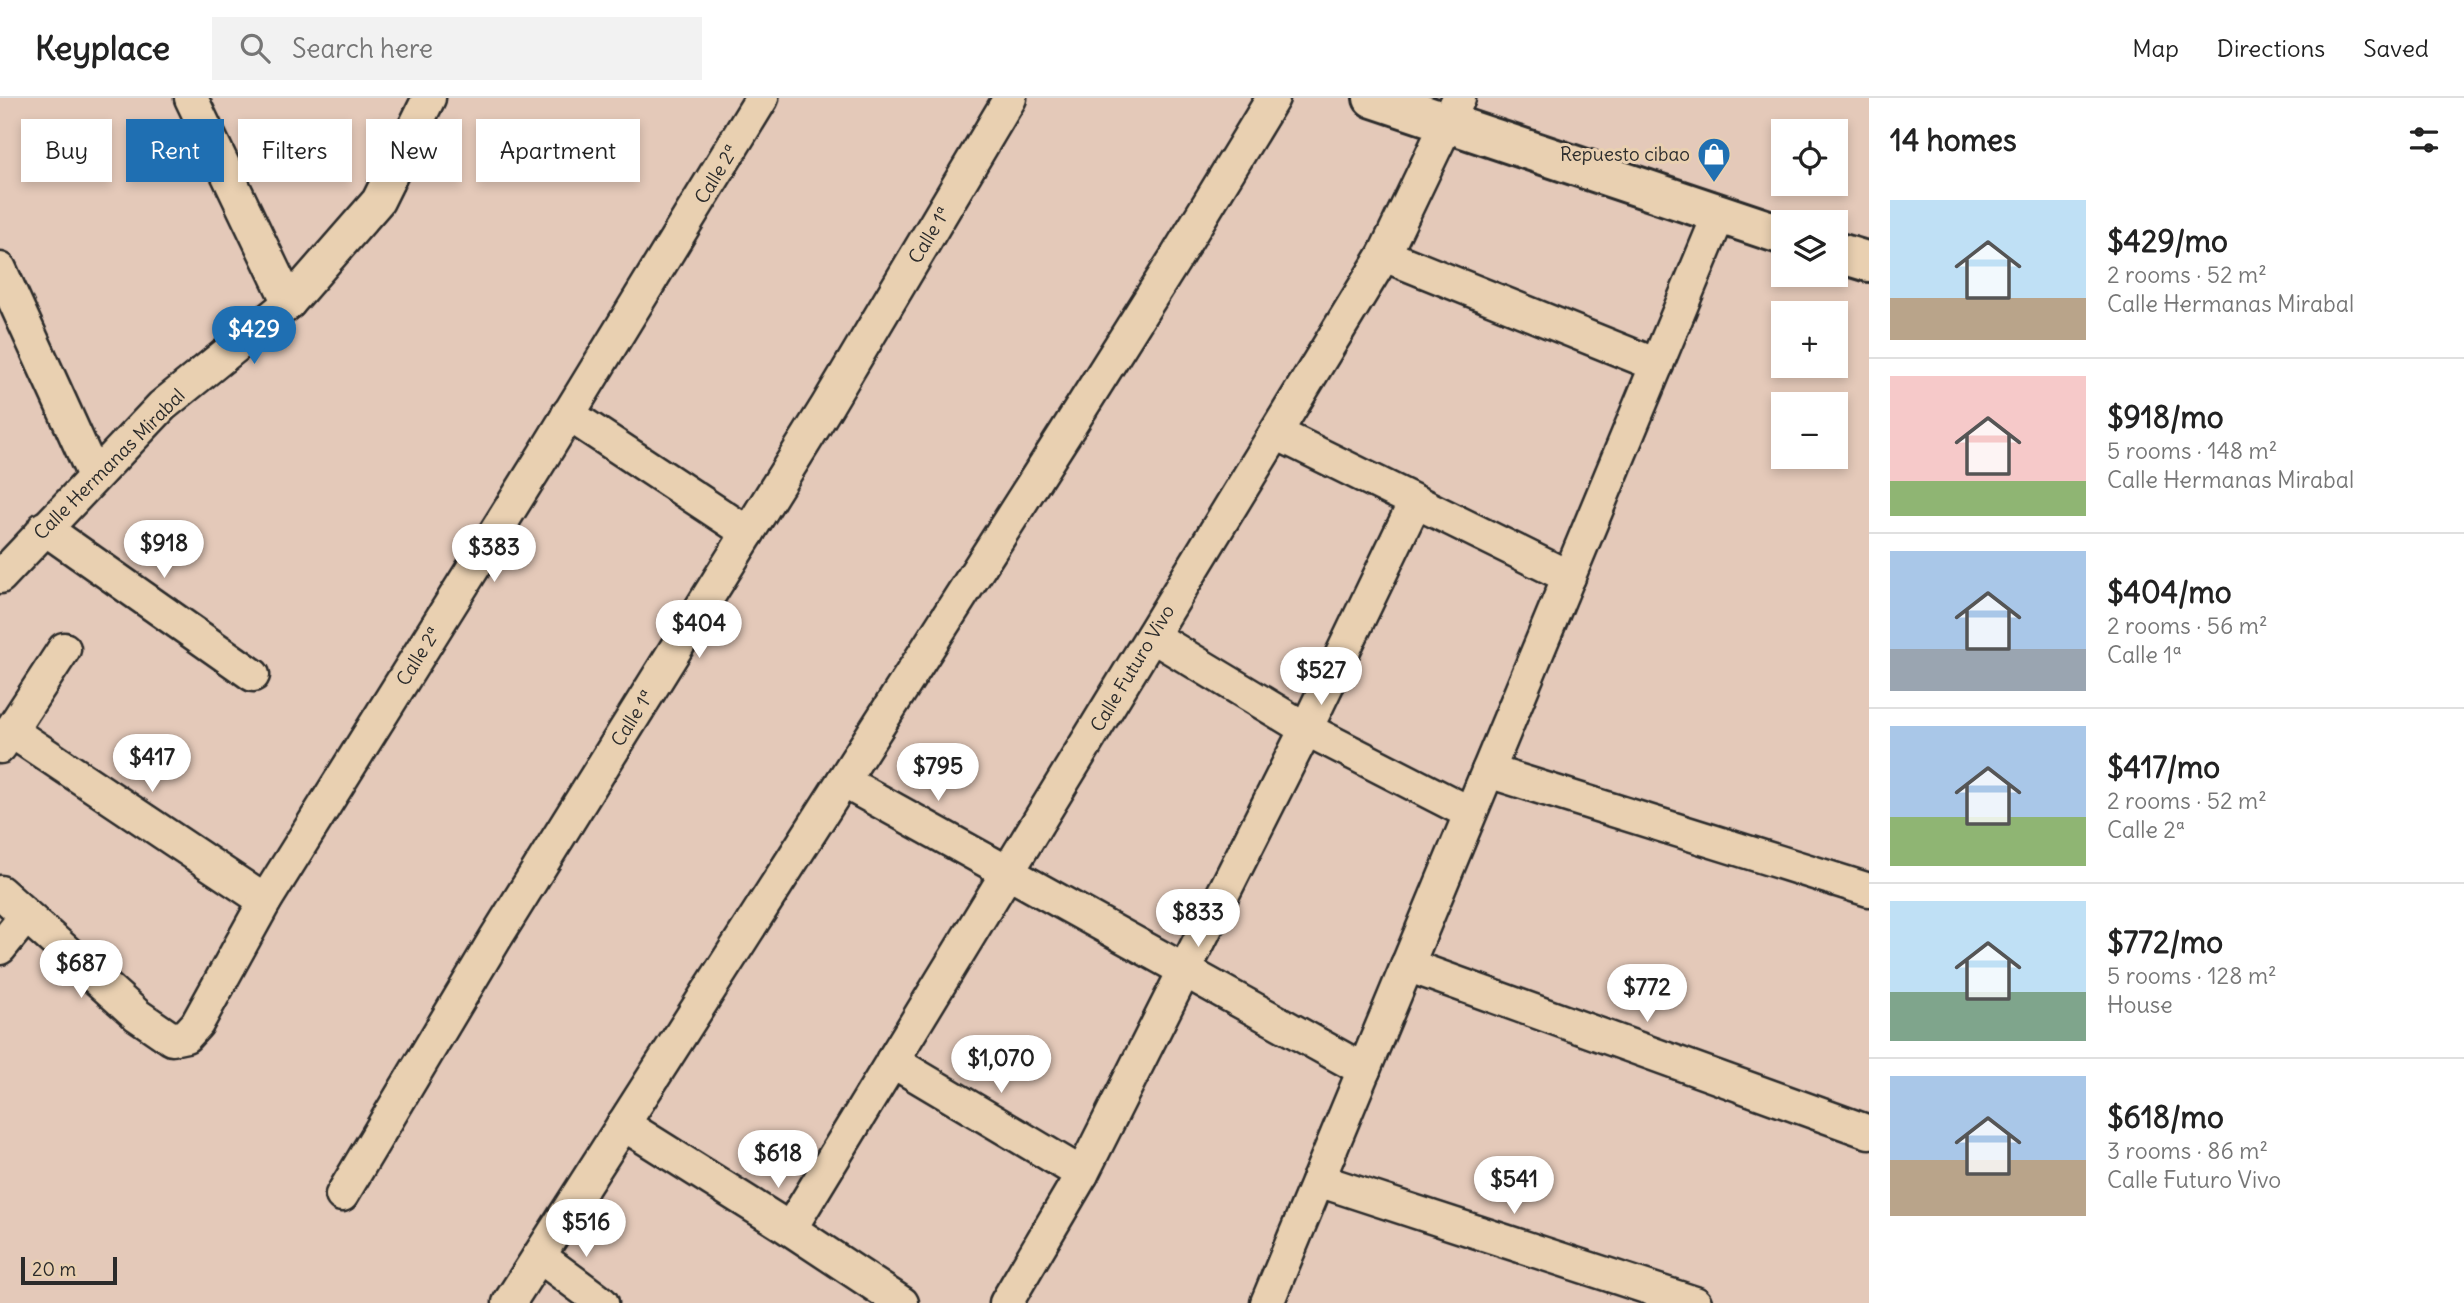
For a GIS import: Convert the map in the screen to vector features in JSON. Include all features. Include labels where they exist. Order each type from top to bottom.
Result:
[{"type":"main road","points":[[1373,98],[1454,110],[1719,215],[1771,231]]},
{"type":"main road","points":[[1848,256],[1869,262]]},
{"type":"street","points":[[191,98],[289,303]]},
{"type":"street","name":"Calle Hermanas Mirabal","points":[[0,577],[162,406],[289,303],[378,201],[429,98]]},
{"type":"street","name":"Calle 2ª","points":[[26,915],[137,1015],[172,1039],[186,1036],[197,1024],[265,901],[762,98]]},
{"type":"street","name":"Calle 1ª","points":[[342,1195],[495,939],[863,346],[1010,98]]},
{"type":"street","points":[[509,1303],[1161,282],[1273,98]]},
{"type":"street","name":"Calle Futuro Vivo","points":[[790,1229],[1384,255],[1454,110]]},
{"type":"street","points":[[1267,1303],[1719,215]]},
{"type":"street","points":[[1384,255],[1657,365]]},
{"type":"street","points":[[0,269],[94,476]]},
{"type":"street","points":[[568,414],[748,533]]},
{"type":"street","points":[[1276,433],[1569,577]]},
{"type":"street","points":[[1006,1303],[1082,1174],[1306,729],[1415,502]]},
{"type":"street","points":[[44,528],[253,675]]},
{"type":"street","points":[[1152,636],[1306,729],[1470,813]]},
{"type":"street","points":[[64,649],[6,739],[265,901]]},
{"type":"street","points":[[1488,771],[1869,890]]},
{"type":"street","points":[[843,781],[1364,1070]]},
{"type":"street","points":[[0,892],[26,915],[0,948]]},
{"type":"street","points":[[1407,965],[1869,1132]]},
{"type":"street","points":[[892,1061],[1082,1174]]},
{"type":"street","points":[[623,1124],[902,1303]]},
{"type":"street","points":[[1318,1180],[1695,1303]]},
{"type":"street","points":[[539,1256],[602,1303]]},
{"type":"place","name":"Repuesto cibao","points":[[1714,184]]}]
